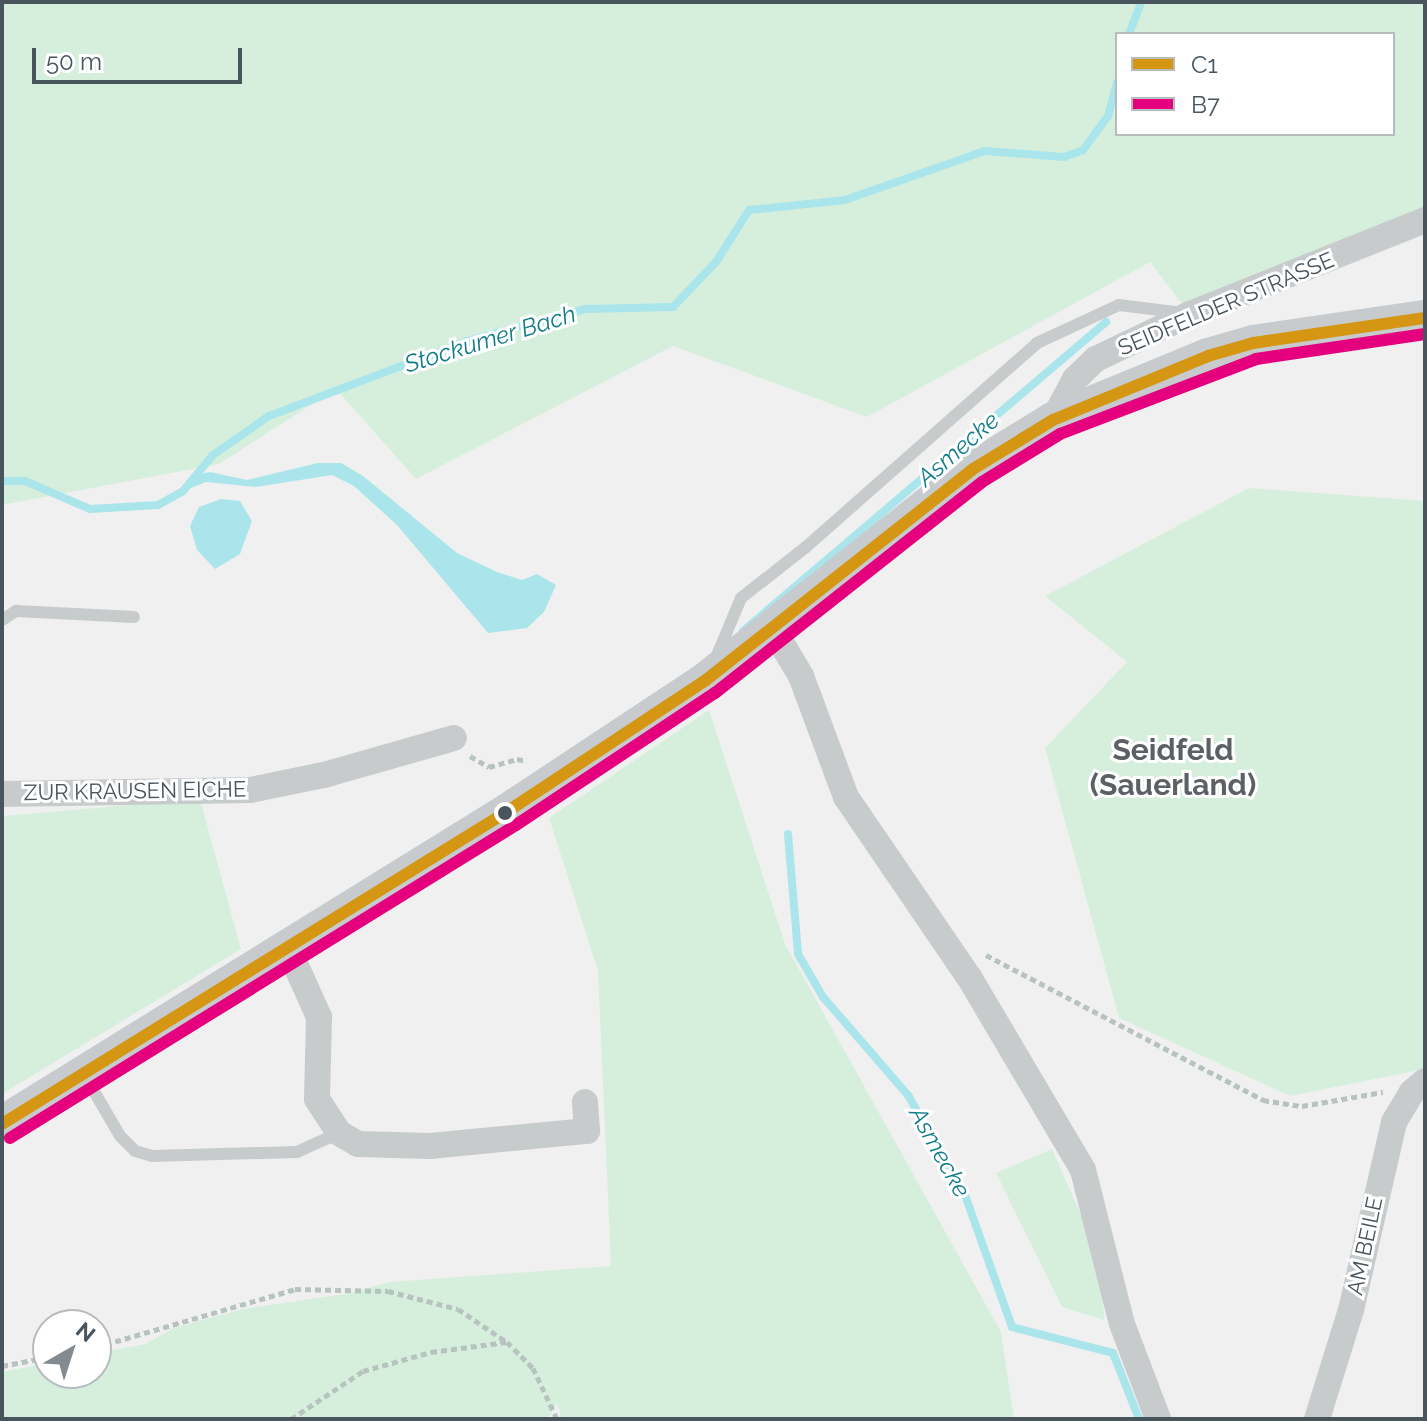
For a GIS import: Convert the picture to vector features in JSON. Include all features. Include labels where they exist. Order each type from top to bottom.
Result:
[{"type":"main road","name":"SEIDFELDER STRASSE","points":[[2,1124],[551,784],[706,680],[973,469],[1053,420],[1208,356],[1253,343],[1425,318]]},
{"type":"street","name":"SEIDFELDER STRASSE","points":[[1053,420],[1075,379],[1096,359],[1190,314],[1425,220]]},
{"type":"street","points":[[773,629],[801,676],[846,797],[884,859],[953,953],[1083,1170],[1122,1324],[1158,1419]]},
{"type":"street","name":"ZUR KRAUSEN EICHE","points":[[2,794],[250,790],[324,775],[454,738]]},
{"type":"street","points":[[288,948],[316,1002],[317,1099],[339,1133],[358,1144],[381,1147],[587,1131],[585,1102]]},
{"type":"street","name":"AM BEILE","points":[[1317,1419],[1351,1310],[1394,1122],[1418,1087]]},
{"type":"lane","points":[[706,680],[741,598],[806,547],[1037,343],[1119,305],[1190,314]]},
{"type":"lane","points":[[2,620],[16,611],[134,617]]},
{"type":"lane","points":[[84,1073],[120,1136],[135,1151],[152,1156],[297,1152],[339,1133]]},
{"type":"path","points":[[454,738],[474,761],[489,767],[517,759],[530,762],[551,784]]},
{"type":"path","points":[[980,952],[1263,1100],[1302,1106],[1418,1087]]},
{"type":"path","points":[[112,1342],[295,1289],[388,1291],[458,1309],[507,1342],[533,1368],[558,1419]]},
{"type":"path","points":[[291,1419],[363,1371],[431,1352],[507,1342]]},
{"type":"path","points":[[2,1366],[32,1360]]},
{"type":"green space","points":[[2,2],[1425,2],[1425,211],[1186,309],[1150,262],[867,417],[673,346],[416,479],[336,389],[219,464],[2,505]]},
{"type":"green space","points":[[1249,488],[1425,501],[1425,1069],[1290,1096],[1119,1018],[1045,748],[1127,662],[1045,596]]},
{"type":"green space","points":[[709,710],[785,944],[1001,1332],[1014,1419],[562,1419],[557,1403],[548,1419],[2,1419],[2,1372],[32,1366],[32,1389],[112,1389],[112,1350],[145,1344],[174,1328],[243,1309],[351,1293],[389,1282],[611,1266],[598,971],[549,818]]},
{"type":"green space","points":[[200,799],[241,949],[2,1094],[2,816]]},
{"type":"green space","points":[[1052,1149],[1102,1263],[1104,1320],[1062,1307],[996,1173]]},
{"type":"water","points":[[318,463],[341,463],[363,476],[457,553],[497,572],[522,580],[537,574],[556,585],[544,612],[527,628],[488,633],[397,525],[354,486],[332,475],[256,487],[206,482],[183,491],[195,475],[210,472],[247,480]]},
{"type":"water","points":[[221,499],[240,501],[252,521],[240,554],[215,569],[197,550],[190,526],[199,507]]},
{"type":"waterway","name":"Stockumer Bach","points":[[1130,32],[1141,2]]},
{"type":"waterway","name":"Stockumer Bach","points":[[2,481],[25,481],[90,509],[158,505],[183,491],[213,455],[269,416],[467,341],[586,309],[673,307],[716,262],[749,210],[845,200],[985,151],[1064,157],[1083,150],[1108,116],[1115,90]]},
{"type":"waterway","name":"Asmecke","points":[[743,631],[1106,322]]},
{"type":"waterway","name":"Asmecke","points":[[788,834],[798,954],[823,997],[908,1095],[965,1195],[1012,1327],[1113,1353],[1139,1419]]},
{"type":"transit line","name":"C1","points":[[2,1124],[508,811],[706,680],[973,469],[1053,420],[1208,356],[1253,343],[1425,318]]},
{"type":"transit line","name":"B7","points":[[10,1138],[516,825],[715,693],[982,482],[1060,434],[1256,359],[1425,334]]},
{"type":"district","name":"Seidfeld (Sauerland)","points":[[1173,767]]}]
